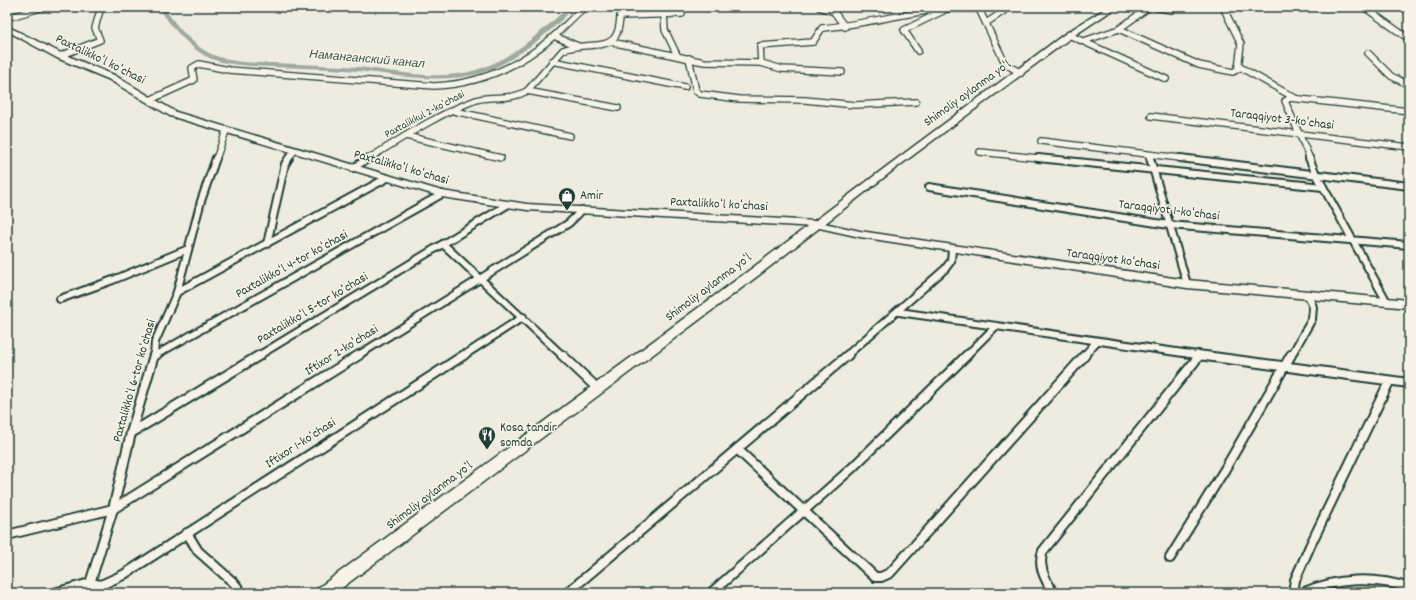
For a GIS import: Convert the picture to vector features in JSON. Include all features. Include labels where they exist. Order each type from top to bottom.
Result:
[{"type":"main road","name":"Shimoliy aylanma yoʻl","points":[[323,593],[759,269],[816,224],[1021,73],[1069,35],[1113,7]]},
{"type":"street","points":[[7,18],[44,7]]},
{"type":"street","points":[[60,56],[100,40],[96,31],[96,22],[100,16],[101,7]]},
{"type":"street","points":[[150,100],[194,80],[192,68],[201,64],[229,70],[434,86],[454,85],[475,81],[501,72],[530,55],[554,36],[585,7]]},
{"type":"street","points":[[620,7],[621,16],[619,33],[611,42],[704,62],[761,63],[775,68],[842,72]]},
{"type":"street","points":[[819,7],[834,12],[845,28]]},
{"type":"street","points":[[986,24],[1010,7]]},
{"type":"street","points":[[1084,41],[1119,29],[1149,7]]},
{"type":"street","points":[[1154,7],[1171,10]]},
{"type":"street","points":[[1119,29],[1199,65],[1227,72],[1236,71],[1241,49],[1240,40],[1223,7]]},
{"type":"street","points":[[1364,7],[1409,39]]},
{"type":"street","points":[[761,63],[760,46],[809,43],[814,40],[822,28],[845,28],[936,8],[979,8],[1007,65],[1021,73]]},
{"type":"street","points":[[918,51],[904,32],[905,28],[947,9]]},
{"type":"street","points":[[621,16],[682,14]]},
{"type":"street","points":[[662,15],[665,30],[677,56]]},
{"type":"street","name":"Paxtalikkoʻl koʻchasi","points":[[7,28],[60,56],[111,77],[173,114],[442,194],[507,205],[816,224]]},
{"type":"street","points":[[1069,35],[1166,79]]},
{"type":"street","points":[[554,36],[583,47]]},
{"type":"street","name":"Paxtalikkul 2-koʻchasi","points":[[353,168],[406,136],[481,98],[508,100],[520,96],[527,91],[563,50],[602,45],[611,42]]},
{"type":"street","points":[[1368,53],[1391,76],[1409,85]]},
{"type":"street","points":[[688,58],[696,91],[700,94],[745,99],[805,100],[856,105],[916,102]]},
{"type":"street","points":[[552,61],[685,87]]},
{"type":"street","points":[[1238,66],[1295,98]]},
{"type":"street","points":[[527,91],[618,108]]},
{"type":"street","points":[[1387,302],[1316,174],[1285,101],[1290,98],[1295,98],[1409,111]]},
{"type":"street","points":[[454,111],[570,136]]},
{"type":"street","name":"Taraqqiyot 3-koʻchasi","points":[[1152,116],[1409,147]]},
{"type":"street","name":"Paxtalikkoʻl 6-tor koʻchasi","points":[[87,593],[113,509],[131,433],[154,356],[155,342],[177,292],[201,201],[226,131]]},
{"type":"street","points":[[406,136],[501,158]]},
{"type":"street","points":[[1041,141],[1409,186]]},
{"type":"street","points":[[267,244],[285,164],[294,151]]},
{"type":"street","points":[[980,152],[1323,187]]},
{"type":"street","points":[[1149,155],[1155,170],[1169,225],[1187,284]]},
{"type":"street","points":[[177,292],[387,178]]},
{"type":"street","name":"Taraqqiyot 1-koʻchasi","points":[[929,187],[1169,225],[1409,245]]},
{"type":"street","name":"Paxtalikkoʻl 4-tor koʻchasi","points":[[154,356],[442,194]]},
{"type":"street","name":"Paxtalikkoʻl 5-tor koʻchasi","points":[[131,433],[507,205]]},
{"type":"street","name":"Iftixor 2-koʻchasi","points":[[7,535],[113,509],[569,223],[582,210]]},
{"type":"street","name":"Taraqqiyot koʻchasi","points":[[816,224],[860,234],[952,249],[1187,284],[1409,304]]},
{"type":"street","points":[[443,244],[523,316],[597,388]]},
{"type":"street","points":[[60,299],[113,280],[158,260],[188,249]]},
{"type":"street","points":[[567,593],[661,510],[737,449],[899,312],[951,262],[952,249]]},
{"type":"street","points":[[1170,558],[1225,469],[1312,319],[1313,307],[1308,295]]},
{"type":"street","points":[[899,312],[1199,356],[1389,382],[1409,383]]},
{"type":"street","name":"Iftixor 1-koʻchasi","points":[[54,593],[90,583],[101,585],[113,580],[523,316]]},
{"type":"street","points":[[712,593],[852,468],[996,326]]},
{"type":"street","points":[[737,449],[803,511],[879,578],[886,575],[1097,341]]},
{"type":"street","points":[[1053,593],[1041,567],[1040,556],[1043,551],[1199,356]]},
{"type":"street","points":[[1293,593],[1295,580],[1310,546],[1389,382]]},
{"type":"street","points":[[187,533],[198,551],[234,583],[242,593]]},
{"type":"street","points":[[1302,593],[1314,587],[1354,581],[1382,580],[1393,582],[1409,588]]},
{"type":"waterway","name":"Наманганский канал","points":[[161,7],[177,28],[191,42],[213,57],[227,61],[255,64],[345,68],[428,77],[444,77],[477,72],[504,61],[528,45],[571,7]]},
{"type":"place","name":"Amir","points":[[567,211]]},
{"type":"place","name":"Kosa tandir somda","points":[[487,450]]}]
